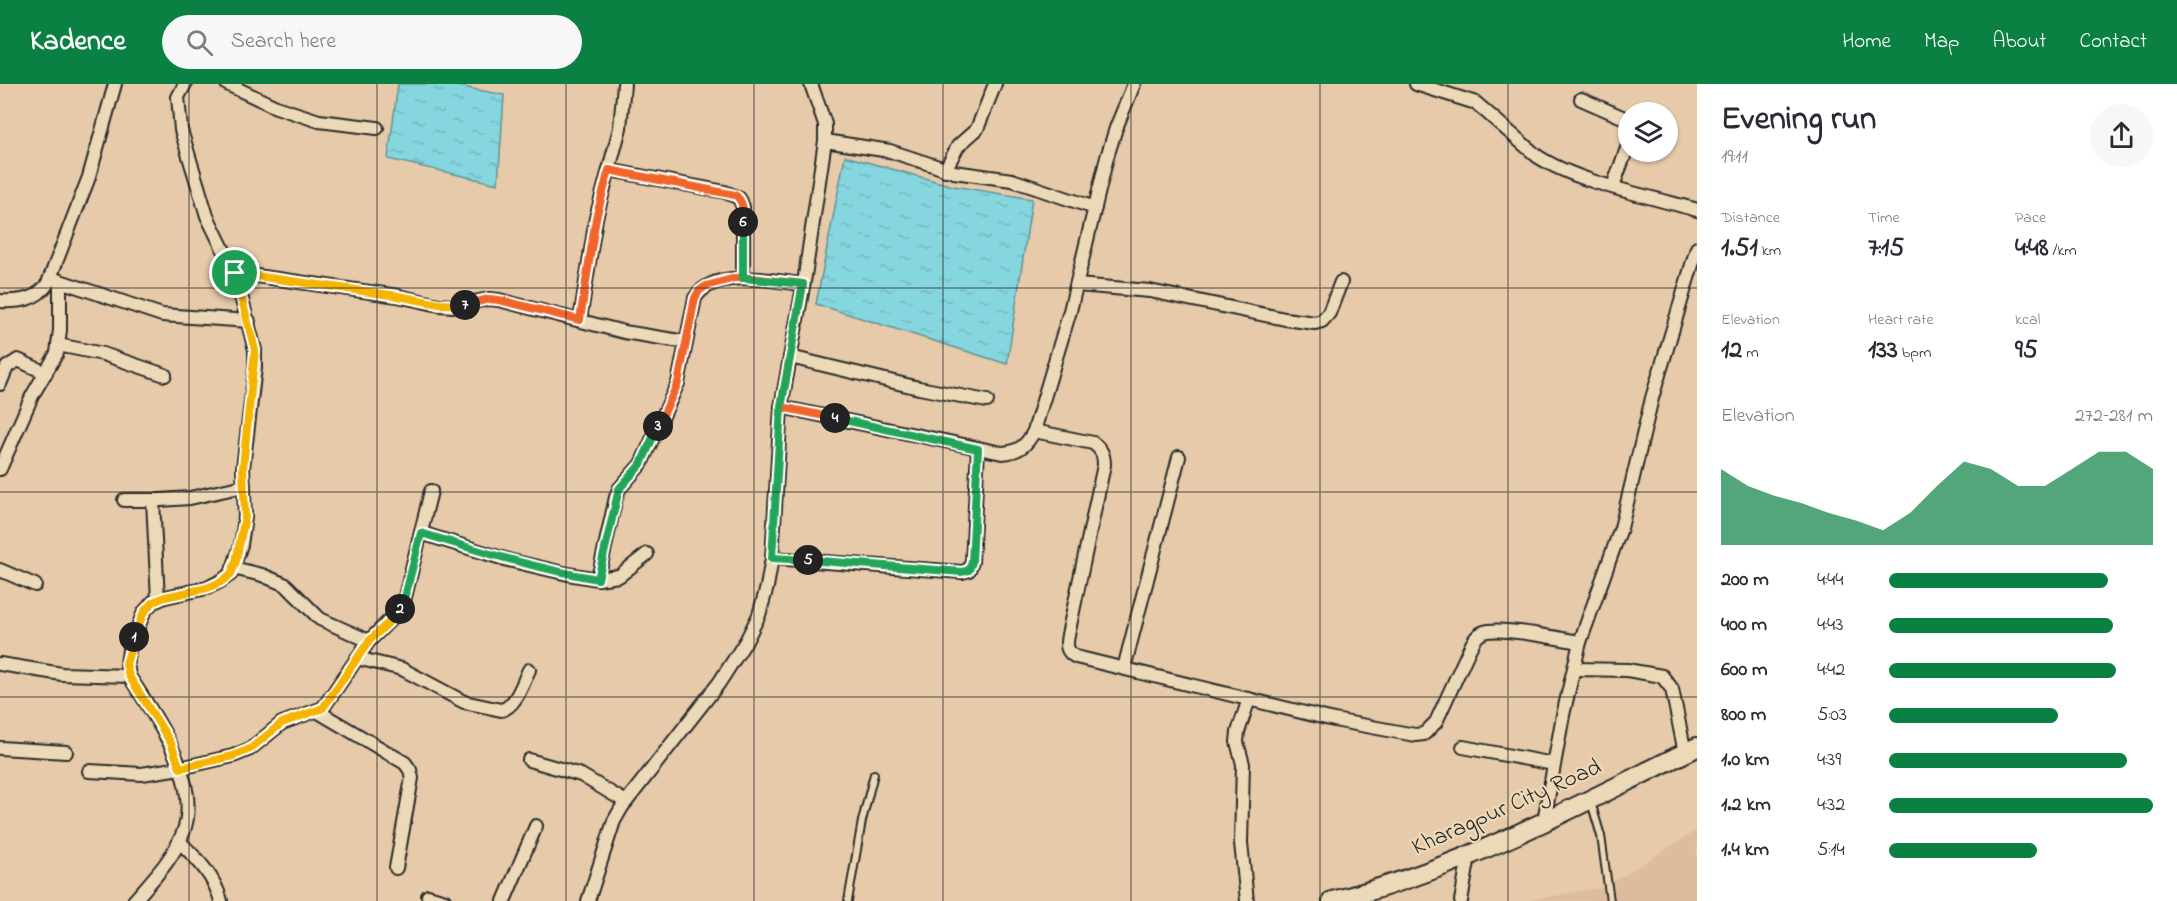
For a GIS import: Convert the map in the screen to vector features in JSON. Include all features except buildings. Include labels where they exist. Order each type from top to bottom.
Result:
[{"type":"main road","name":"Kharagpur City Road","points":[[1332,901],[1364,893],[1469,856],[1691,750]]},
{"type":"street","points":[[0,469],[32,396],[57,353],[56,279],[89,177],[115,84]]},
{"type":"street","points":[[134,901],[174,853],[184,832],[186,809],[180,768],[171,743],[129,676],[126,664],[129,650],[144,612],[153,602],[207,588],[221,582],[231,574],[241,545],[245,517],[247,425],[255,368],[255,350],[249,321],[235,273],[207,216],[181,130],[178,97],[185,84]]},
{"type":"street","points":[[227,84],[276,107],[319,121],[377,128]]},
{"type":"street","points":[[580,320],[596,218],[623,114],[624,84]]},
{"type":"street","points":[[588,901],[614,821],[626,802],[719,683],[746,641],[759,615],[767,587],[772,558],[781,407],[825,141],[825,124],[811,84]]},
{"type":"street","points":[[945,170],[958,146],[977,129],[995,84]]},
{"type":"street","points":[[781,407],[978,449],[1011,453],[1023,448],[1034,431],[1077,285],[1114,134],[1134,84]]},
{"type":"street","points":[[1416,84],[1476,103],[1547,163],[1575,175],[1697,210]]},
{"type":"street","points":[[1581,99],[1618,115]]},
{"type":"street","points":[[825,141],[890,152],[945,170],[1012,180],[1095,208]]},
{"type":"street","points":[[1613,186],[1622,162]]},
{"type":"street","points":[[609,170],[725,192],[740,198],[743,278]]},
{"type":"street","points":[[1544,821],[1580,642],[1621,528],[1652,398],[1697,248]]},
{"type":"street","points":[[235,273],[453,306],[489,299],[499,300],[624,332],[686,342]]},
{"type":"street","points":[[598,579],[619,489],[641,464],[678,383],[695,298],[699,291],[718,282],[743,278],[803,284]]},
{"type":"street","points":[[0,301],[13,302],[30,298],[56,279]]},
{"type":"street","points":[[56,279],[162,315],[249,321]]},
{"type":"street","points":[[1077,285],[1150,291],[1285,319],[1316,323],[1322,321],[1329,313],[1341,282]]},
{"type":"street","points":[[58,345],[120,359],[165,375]]},
{"type":"street","points":[[790,357],[987,402]]},
{"type":"street","points":[[0,384],[7,367],[18,360],[46,373]]},
{"type":"street","points":[[1034,431],[1094,443],[1104,456],[1066,646],[1070,654],[1076,657],[1334,720],[1415,735],[1424,734],[1436,722],[1469,650],[1475,639],[1482,633],[1504,631],[1580,642]]},
{"type":"street","points":[[772,558],[962,572],[969,570],[972,562],[978,449]]},
{"type":"street","points":[[1124,668],[1179,457]]},
{"type":"street","points":[[124,500],[190,498],[244,486]]},
{"type":"street","points":[[90,771],[142,774],[180,768],[241,752],[250,749],[282,723],[323,708],[369,641],[399,610],[405,597],[431,491]]},
{"type":"street","points":[[153,500],[158,600]]},
{"type":"street","points":[[421,533],[508,560],[598,579],[619,576],[647,554]]},
{"type":"street","points":[[233,568],[262,575],[286,585],[320,619],[369,641]]},
{"type":"street","points":[[0,570],[35,585]]},
{"type":"street","points":[[357,658],[402,669],[464,702],[501,710],[507,709],[512,704],[529,670]]},
{"type":"street","points":[[0,664],[62,674],[129,676]]},
{"type":"street","points":[[1574,669],[1626,670],[1662,676],[1672,689],[1691,750]]},
{"type":"street","points":[[1247,901],[1241,843],[1243,764],[1237,742],[1249,699]]},
{"type":"street","points":[[317,711],[405,763],[410,770],[412,778],[396,868]]},
{"type":"street","points":[[1463,747],[1554,764]]},
{"type":"street","points":[[0,748],[66,752]]},
{"type":"street","points":[[529,760],[581,775],[626,802]]},
{"type":"street","points":[[504,901],[536,826]]},
{"type":"street","points":[[179,841],[203,865],[212,878],[221,901]]},
{"type":"street","points":[[1461,901],[1469,856]]},
{"type":"street","points":[[428,896],[445,901]]},
{"type":"lane","points":[[848,901],[873,774]]},
{"type":"lane","points":[[1590,799],[1601,836],[1610,901]]},
{"type":"shaded area","points":[[1697,830],[1697,901],[1523,901],[1605,887]]},
{"type":"water","points":[[398,84],[448,84],[504,95],[498,184],[388,159]]},
{"type":"water","points":[[845,156],[953,186],[1032,199],[1007,364],[816,304]]},
{"type":"route","points":[[235,273],[255,350],[255,368],[243,468],[245,517],[241,545],[231,574],[221,582],[207,588],[165,597],[153,602],[144,612],[126,664],[129,676],[171,743],[180,768],[233,756],[250,749],[282,723],[323,708],[369,641],[399,610],[405,597],[421,533],[508,560],[598,579],[619,489],[641,464],[678,383],[695,298],[706,286],[718,282],[735,278],[751,278],[803,284],[781,407],[978,449],[972,562],[969,570],[962,572],[772,558],[779,423],[781,407],[790,357],[803,284],[751,278],[743,278],[742,207],[740,198],[735,195],[609,170],[596,218],[580,320],[499,300],[489,299],[453,306],[235,273]]}]
